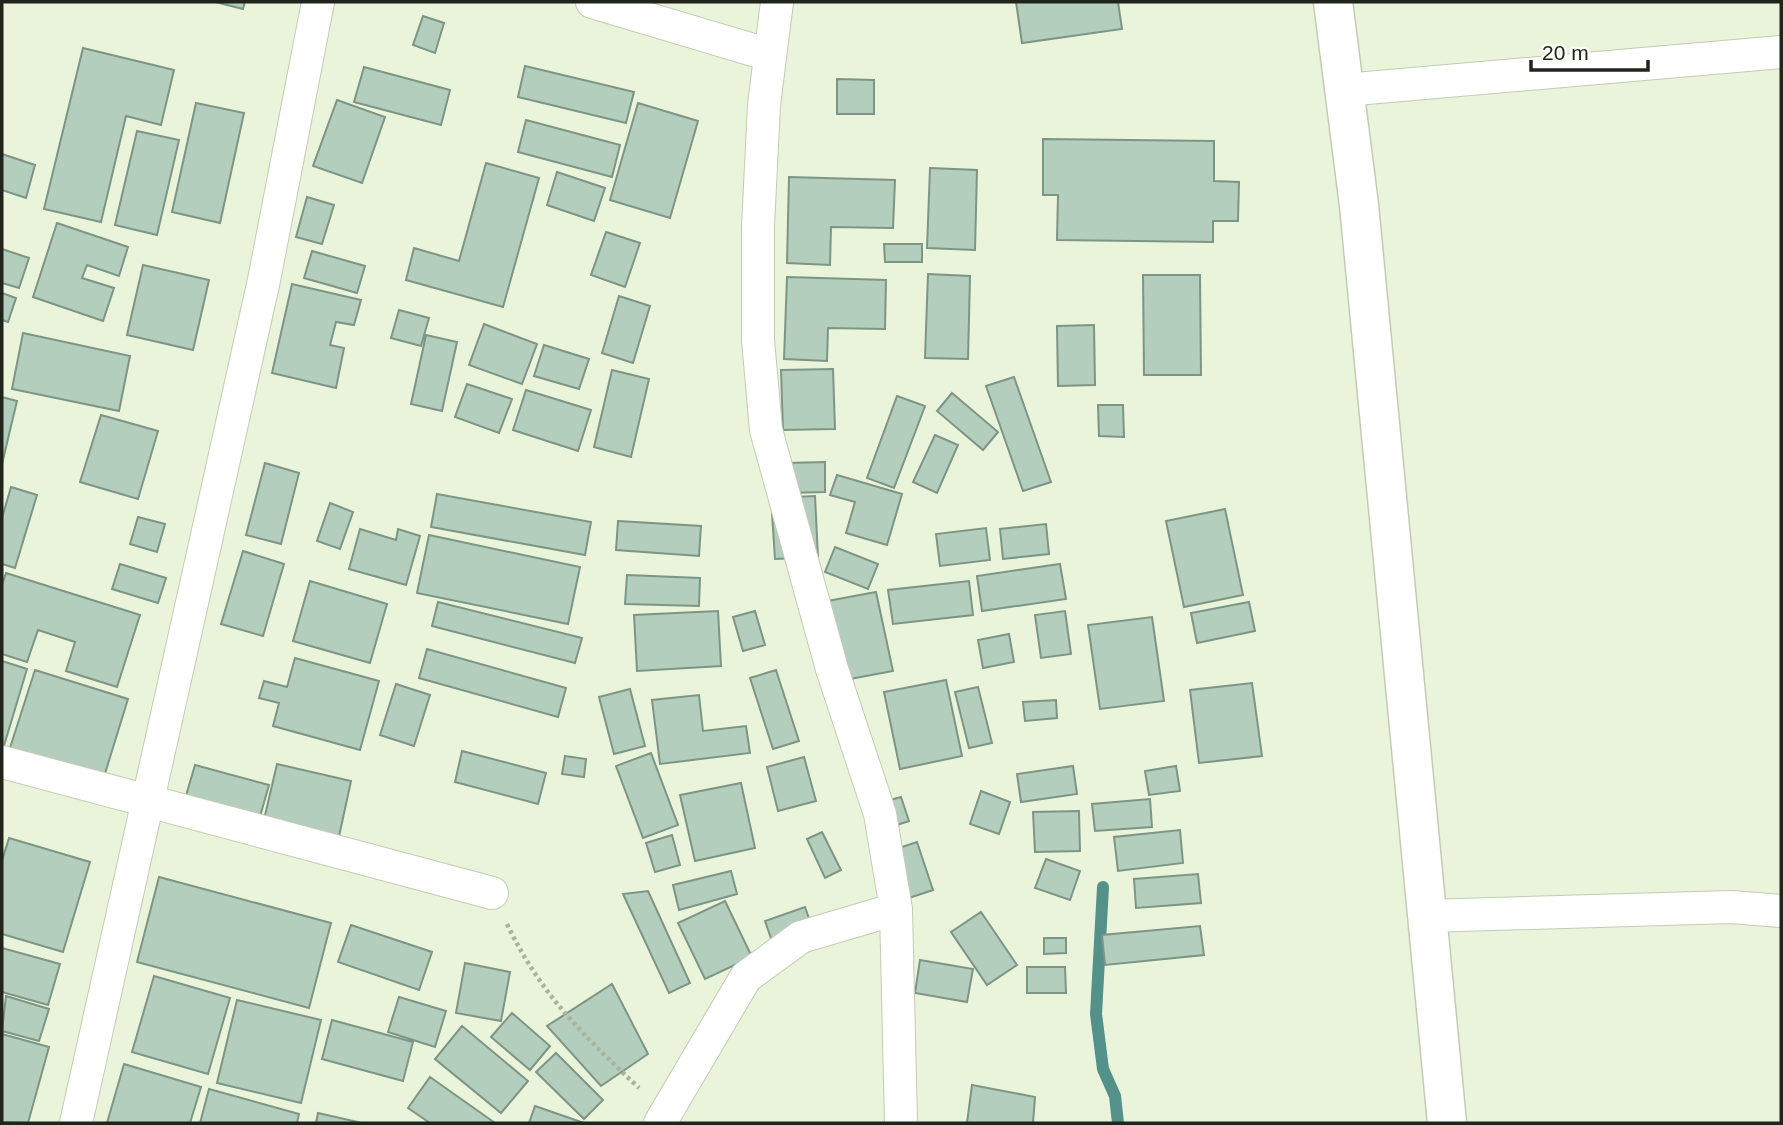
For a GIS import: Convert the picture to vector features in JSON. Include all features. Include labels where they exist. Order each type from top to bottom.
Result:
[{"type":"main road","points":[[1333,2],[1361,218],[1447,1123]]},
{"type":"street","points":[[76,1123],[264,280],[318,2]]},
{"type":"street","points":[[592,2],[770,55]]},
{"type":"street","points":[[777,2],[764,105],[758,226],[758,340],[766,430],[832,669],[880,814],[896,909],[901,1123]]},
{"type":"street","points":[[1344,90],[1781,52]]},
{"type":"street","points":[[2,762],[492,893]]},
{"type":"street","points":[[1427,916],[1731,907],[1781,911]]},
{"type":"street","points":[[662,1118],[746,977],[801,937],[896,909]]},
{"type":"path","points":[[492,893],[523,958],[551,1000],[662,1118]]},
{"type":"building","points":[[215,2],[245,2],[243,9]]},
{"type":"building","points":[[1016,2],[1118,2],[1122,29],[1022,43]]},
{"type":"building","points":[[423,16],[444,23],[435,53],[413,45]]},
{"type":"building","points":[[83,48],[174,70],[161,125],[126,116],[101,222],[44,209]]},
{"type":"building","points":[[525,66],[634,92],[626,123],[518,97]]},
{"type":"building","points":[[364,67],[450,90],[441,125],[354,102]]},
{"type":"building","points":[[837,79],[874,80],[874,114],[837,114]]},
{"type":"building","points":[[337,100],[385,117],[362,183],[313,166]]},
{"type":"building","points":[[196,103],[244,113],[220,223],[172,212]]},
{"type":"building","points":[[638,103],[698,121],[670,218],[610,200]]},
{"type":"building","points":[[526,120],[620,145],[612,177],[518,152]]},
{"type":"building","points":[[137,131],[179,140],[157,235],[115,225]]},
{"type":"building","points":[[1043,139],[1214,141],[1214,181],[1239,182],[1238,221],[1213,221],[1213,242],[1057,240],[1058,195],[1043,195]]},
{"type":"building","points":[[2,154],[35,165],[26,198],[2,190]]},
{"type":"building","points":[[486,163],[539,178],[503,307],[406,280],[414,248],[459,261]]},
{"type":"building","points":[[930,168],[977,170],[975,250],[927,248]]},
{"type":"building","points":[[557,172],[605,188],[594,221],[547,205]]},
{"type":"building","points":[[789,177],[895,180],[893,228],[831,227],[830,265],[787,263]]},
{"type":"building","points":[[307,197],[334,205],[322,244],[296,237]]},
{"type":"building","points":[[57,223],[128,247],[119,276],[87,265],[82,278],[114,288],[103,321],[33,297]]},
{"type":"building","points":[[606,232],[640,243],[625,287],[591,275]]},
{"type":"building","points":[[884,244],[922,244],[922,262],[885,262]]},
{"type":"building","points":[[2,249],[29,258],[19,288],[2,283]]},
{"type":"building","points":[[312,251],[365,266],[357,293],[304,278]]},
{"type":"building","points":[[143,265],[209,280],[193,350],[127,335]]},
{"type":"building","points":[[928,274],[970,276],[968,359],[925,358]]},
{"type":"building","points":[[1143,275],[1200,275],[1201,375],[1144,375]]},
{"type":"building","points":[[787,277],[886,280],[885,329],[828,328],[827,361],[784,359]]},
{"type":"building","points":[[292,284],[361,300],[354,325],[336,322],[330,345],[344,348],[336,388],[272,373]]},
{"type":"building","points":[[2,293],[16,298],[8,322],[2,320]]},
{"type":"building","points":[[619,296],[650,306],[633,363],[602,353]]},
{"type":"building","points":[[399,310],[429,318],[421,346],[391,338]]},
{"type":"building","points":[[484,324],[537,344],[522,384],[469,365]]},
{"type":"building","points":[[1094,325],[1095,385],[1058,386],[1057,326]]},
{"type":"building","points":[[23,333],[130,356],[119,411],[12,389]]},
{"type":"building","points":[[426,335],[457,342],[442,411],[411,404]]},
{"type":"building","points":[[544,345],[589,359],[579,389],[534,376]]},
{"type":"building","points":[[833,369],[835,429],[783,430],[781,370]]},
{"type":"building","points":[[612,370],[649,379],[631,457],[594,447]]},
{"type":"building","points":[[1014,377],[1051,482],[1023,491],[986,386]]},
{"type":"building","points":[[467,384],[512,399],[499,433],[455,417]]},
{"type":"building","points":[[526,390],[591,410],[578,451],[513,430]]},
{"type":"building","points":[[952,393],[998,432],[983,450],[937,411]]},
{"type":"building","points":[[897,396],[925,406],[894,488],[867,478]]},
{"type":"building","points":[[2,397],[17,401],[2,464]]},
{"type":"building","points":[[1098,405],[1123,405],[1124,437],[1099,436]]},
{"type":"building","points":[[101,415],[158,431],[138,499],[80,482]]},
{"type":"building","points":[[935,435],[958,445],[937,493],[913,482]]},
{"type":"building","points":[[825,462],[825,492],[788,493],[787,463]]},
{"type":"building","points":[[265,463],[299,473],[281,544],[246,535]]},
{"type":"building","points":[[837,475],[902,494],[887,545],[846,533],[855,502],[830,495]]},
{"type":"building","points":[[11,487],[37,495],[15,568],[2,564],[2,518]]},
{"type":"building","points":[[437,494],[591,522],[585,555],[431,527]]},
{"type":"building","points":[[815,496],[818,557],[775,559],[771,498]]},
{"type":"building","points":[[330,503],[353,512],[340,549],[317,541]]},
{"type":"building","points":[[1225,509],[1243,595],[1184,607],[1166,521]]},
{"type":"building","points":[[138,517],[165,524],[157,552],[130,544]]},
{"type":"building","points":[[618,521],[701,526],[699,556],[616,550]]},
{"type":"building","points":[[1046,524],[1049,554],[1003,559],[1000,529]]},
{"type":"building","points":[[986,528],[990,560],[940,566],[936,534]]},
{"type":"building","points":[[360,529],[396,540],[398,529],[420,536],[406,585],[349,569]]},
{"type":"building","points":[[429,535],[580,567],[568,624],[417,593]]},
{"type":"building","points":[[835,547],[878,564],[868,589],[825,572]]},
{"type":"building","points":[[243,551],[284,564],[263,636],[221,624]]},
{"type":"building","points":[[120,564],[166,578],[158,603],[112,589]]},
{"type":"building","points":[[1060,564],[1066,599],[982,611],[977,576]]},
{"type":"building","points":[[6,573],[140,615],[117,687],[66,671],[75,642],[38,630],[27,662],[2,654],[2,585]]},
{"type":"building","points":[[627,575],[700,578],[699,606],[625,604]]},
{"type":"building","points":[[310,581],[387,604],[370,663],[293,641]]},
{"type":"building","points":[[969,581],[973,615],[893,624],[888,590]]},
{"type":"building","points":[[876,592],[893,671],[823,684],[806,605]]},
{"type":"building","points":[[438,602],[582,638],[575,663],[432,626]]},
{"type":"building","points":[[1249,602],[1255,631],[1197,643],[1191,613]]},
{"type":"building","points":[[718,611],[721,666],[637,671],[634,615]]},
{"type":"building","points":[[755,611],[765,645],[743,651],[733,617]]},
{"type":"building","points":[[1065,611],[1071,654],[1041,658],[1035,615]]},
{"type":"building","points":[[1152,617],[1164,701],[1100,709],[1088,625]]},
{"type":"building","points":[[1009,634],[1014,662],[983,668],[978,640]]},
{"type":"building","points":[[427,649],[566,688],[558,717],[419,678]]},
{"type":"building","points":[[295,658],[379,681],[360,750],[273,726],[279,703],[259,698],[264,681],[287,687]]},
{"type":"building","points":[[2,661],[27,669],[3,749],[2,749]]},
{"type":"building","points":[[35,670],[128,699],[103,780],[9,751]]},
{"type":"building","points":[[776,670],[799,741],[773,749],[750,678]]},
{"type":"building","points":[[946,680],[962,756],[900,769],[884,692]]},
{"type":"building","points":[[1252,683],[1262,756],[1199,763],[1190,690]]},
{"type":"building","points":[[396,684],[430,695],[414,746],[380,735]]},
{"type":"building","points":[[978,687],[992,743],[969,748],[955,692]]},
{"type":"building","points":[[630,689],[645,746],[614,754],[599,697]]},
{"type":"building","points":[[699,695],[703,731],[746,726],[750,753],[660,764],[652,700]]},
{"type":"building","points":[[1056,700],[1057,718],[1025,721],[1023,702]]},
{"type":"building","points":[[462,751],[546,773],[538,804],[455,782]]},
{"type":"building","points":[[651,753],[678,825],[643,838],[616,766]]},
{"type":"building","points":[[565,756],[586,759],[584,777],[562,774]]},
{"type":"building","points":[[804,757],[816,801],[778,811],[767,767]]},
{"type":"building","points":[[277,764],[351,781],[338,841],[263,824]]},
{"type":"building","points":[[195,765],[269,785],[259,820],[185,799]]},
{"type":"building","points":[[1073,766],[1077,794],[1021,802],[1017,774]]},
{"type":"building","points":[[1176,766],[1180,791],[1149,795],[1145,771]]},
{"type":"building","points":[[741,783],[755,848],[695,861],[680,795]]},
{"type":"building","points":[[981,791],[1010,802],[999,834],[970,824]]},
{"type":"building","points":[[901,797],[909,821],[891,827],[883,802]]},
{"type":"building","points":[[1150,799],[1152,827],[1095,831],[1092,804]]},
{"type":"building","points":[[1079,811],[1080,851],[1035,852],[1033,812]]},
{"type":"building","points":[[1180,830],[1183,863],[1118,871],[1114,837]]},
{"type":"building","points":[[822,832],[841,870],[825,878],[807,839]]},
{"type":"building","points":[[672,835],[680,865],[655,872],[646,843]]},
{"type":"building","points":[[9,838],[90,862],[63,952],[2,934],[2,861]]},
{"type":"building","points":[[917,842],[933,890],[906,899],[890,851]]},
{"type":"building","points":[[1046,859],[1080,871],[1070,900],[1035,888]]},
{"type":"building","points":[[731,871],[737,894],[679,910],[673,885]]},
{"type":"building","points":[[1198,874],[1201,903],[1136,908],[1134,879]]},
{"type":"building","points":[[159,877],[331,923],[309,1008],[137,962]]},
{"type":"building","points":[[648,891],[690,983],[669,993],[623,894]]},
{"type":"building","points":[[725,901],[752,957],[705,979],[678,923]]},
{"type":"building","points":[[805,907],[813,930],[773,944],[765,921]]},
{"type":"building","points":[[981,912],[1017,965],[987,985],[951,932]]},
{"type":"building","points":[[351,925],[432,952],[419,990],[338,962]]},
{"type":"building","points":[[1200,926],[1204,955],[1105,965],[1102,935]]},
{"type":"building","points":[[1044,938],[1066,938],[1066,953],[1044,954]]},
{"type":"building","points":[[2,948],[60,964],[48,1005],[2,992]]},
{"type":"building","points":[[920,960],[973,969],[967,1002],[915,993]]},
{"type":"building","points":[[465,963],[510,972],[501,1021],[456,1013]]},
{"type":"building","points":[[1027,967],[1065,967],[1066,993],[1027,993]]},
{"type":"building","points":[[154,976],[230,998],[208,1074],[132,1052]]},
{"type":"building","points":[[612,984],[648,1054],[601,1086],[547,1026]]},
{"type":"building","points":[[6,996],[49,1009],[39,1041],[2,1031]]},
{"type":"building","points":[[399,997],[446,1011],[435,1047],[388,1032]]},
{"type":"building","points":[[237,1000],[321,1020],[301,1103],[217,1083]]},
{"type":"building","points":[[512,1013],[550,1046],[530,1070],[491,1037]]},
{"type":"building","points":[[332,1020],[413,1042],[403,1081],[322,1059]]},
{"type":"building","points":[[462,1026],[528,1081],[501,1113],[435,1059]]},
{"type":"building","points":[[2,1034],[49,1047],[28,1123],[2,1122]]},
{"type":"building","points":[[556,1053],[603,1100],[584,1119],[536,1072]]},
{"type":"building","points":[[124,1064],[201,1087],[190,1123],[107,1123]]},
{"type":"building","points":[[430,1077],[495,1123],[430,1123],[408,1108]]},
{"type":"building","points":[[972,1085],[1035,1097],[1033,1123],[967,1123]]},
{"type":"building","points":[[209,1089],[299,1114],[297,1123],[200,1123]]},
{"type":"building","points":[[535,1106],[584,1123],[529,1123]]},
{"type":"building","points":[[318,1113],[362,1123],[316,1123]]},
{"type":"waterway","points":[[1103,887],[1096,1014],[1103,1069],[1115,1096],[1118,1123]]}]
